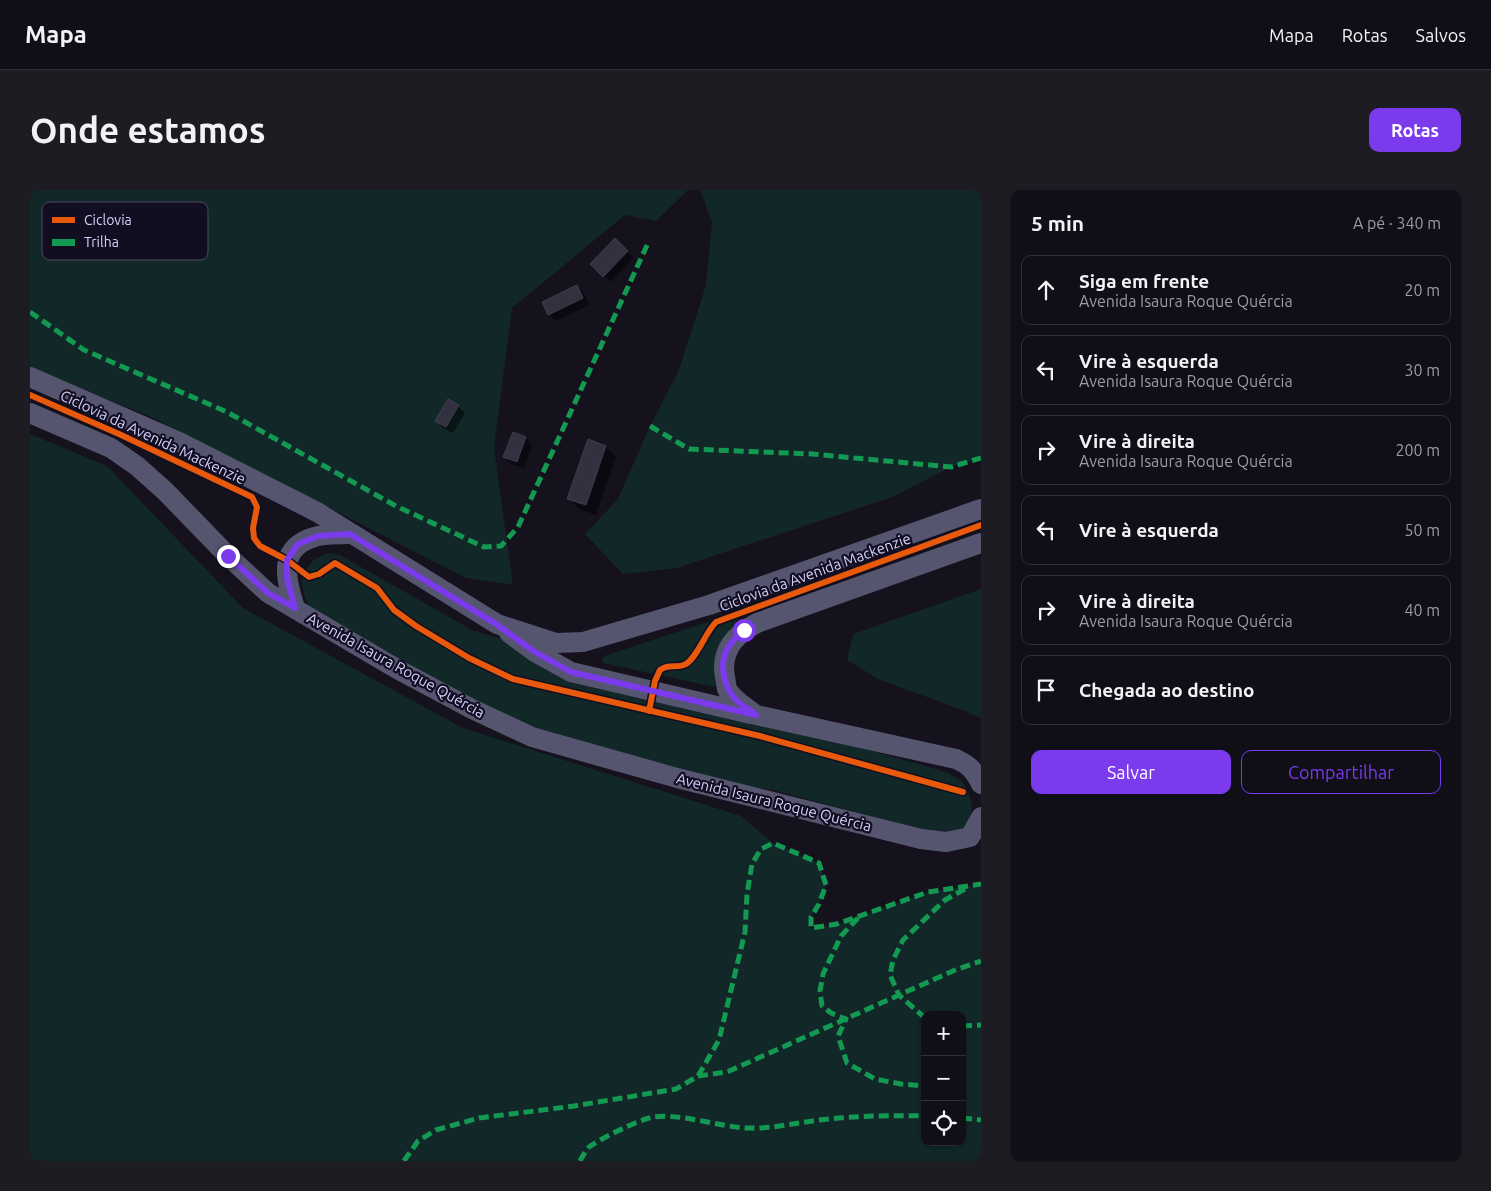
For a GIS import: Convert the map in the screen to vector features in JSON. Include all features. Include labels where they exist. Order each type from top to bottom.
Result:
[{"type":"main road","points":[[30,377],[179,442],[317,512],[496,624],[535,652],[571,672],[956,759],[968,765],[976,774],[981,784]]},
{"type":"main road","name":"Avenida Isaura Roque Quércia","points":[[30,413],[111,448],[137,466],[165,491],[228,556],[268,593],[396,669],[472,709],[532,737],[677,778],[921,839],[946,842],[970,837],[981,817]]},
{"type":"main road","points":[[496,624],[556,643],[583,642],[709,605],[981,508]]},
{"type":"main road","points":[[295,608],[287,578],[287,560],[298,544],[318,536],[350,534]]},
{"type":"main road","points":[[756,715],[737,701],[727,688],[723,670],[725,654],[733,639],[744,630],[757,623],[981,543]]},
{"type":"green space","points":[[30,190],[688,190],[656,221],[625,215],[512,308],[494,448],[513,585],[466,578],[154,418],[30,369]]},
{"type":"green space","points":[[700,190],[981,190],[981,458],[951,467],[892,497],[677,568],[623,574],[585,534],[618,499],[650,426],[679,370],[706,285],[712,222]]},
{"type":"green space","points":[[30,434],[107,466],[243,608],[463,728],[741,816],[773,843],[819,863],[825,878],[826,887],[812,916],[811,928],[837,924],[928,892],[981,884],[981,1161],[30,1161]]},
{"type":"green space","points":[[329,553],[340,555],[474,631],[502,639],[522,651],[946,772],[960,780],[967,789],[971,800],[970,816],[961,829],[945,836],[773,790],[730,784],[536,730],[497,716],[312,612],[306,601],[301,581],[314,560]]},
{"type":"green space","points":[[981,589],[981,718],[878,679],[847,660],[853,634]]},
{"type":"green space","points":[[735,613],[738,630],[715,687],[603,663],[602,659],[604,656]]},
{"type":"building","points":[[615,238],[628,251],[603,277],[590,264]]},
{"type":"building","points":[[577,285],[583,298],[548,315],[542,302]]},
{"type":"building","points":[[448,399],[459,405],[446,427],[435,421]]},
{"type":"building","points":[[513,432],[526,437],[517,462],[503,457]]},
{"type":"building","points":[[588,439],[606,446],[586,505],[567,499]]},
{"type":"marked path","points":[[30,312],[84,350],[227,412],[396,506],[484,547],[501,546],[518,527],[649,241]]},
{"type":"marked path","points":[[650,426],[689,449],[812,454],[951,467],[981,458]]},
{"type":"marked path","points":[[404,1161],[418,1141],[436,1130],[479,1118],[574,1106],[676,1089],[698,1076],[719,1040],[745,932],[747,894],[752,864],[761,849],[773,843],[819,863],[826,885],[819,904],[811,917],[811,928],[837,924],[928,892],[981,884]]},
{"type":"marked path","points":[[921,1014],[899,995],[890,975],[893,960],[903,940],[945,900],[965,889]]},
{"type":"marked path","points":[[858,918],[841,936],[823,974],[820,991],[822,1006],[831,1013],[846,1019],[838,1036],[847,1063],[875,1079],[921,1086]]},
{"type":"marked path","points":[[698,1076],[727,1072],[955,970],[981,961]]},
{"type":"marked path","points":[[966,1026],[981,1025]]},
{"type":"marked path","points":[[580,1161],[588,1148],[600,1140],[636,1123],[659,1116],[671,1116],[747,1128],[774,1127],[845,1118],[921,1116]]},
{"type":"marked path","points":[[966,1118],[981,1120]]},
{"type":"cycle path","name":"Ciclovia da Avenida Mackenzie","points":[[30,395],[119,434],[252,497],[257,507],[253,528],[254,538],[260,546],[287,560],[309,577],[319,574],[335,563],[377,588],[394,610],[416,626],[469,658],[513,679],[760,736],[963,792]]},
{"type":"cycle path","name":"Ciclovia da Avenida Mackenzie","points":[[649,711],[655,681],[660,670],[686,664],[698,650],[716,622],[981,525]]},
{"type":"route","points":[[228,556],[268,593],[295,608],[287,578],[287,560],[298,544],[318,536],[350,534],[496,624],[535,652],[571,672],[756,715],[737,701],[727,688],[723,670],[725,654],[733,639],[744,630]]}]
